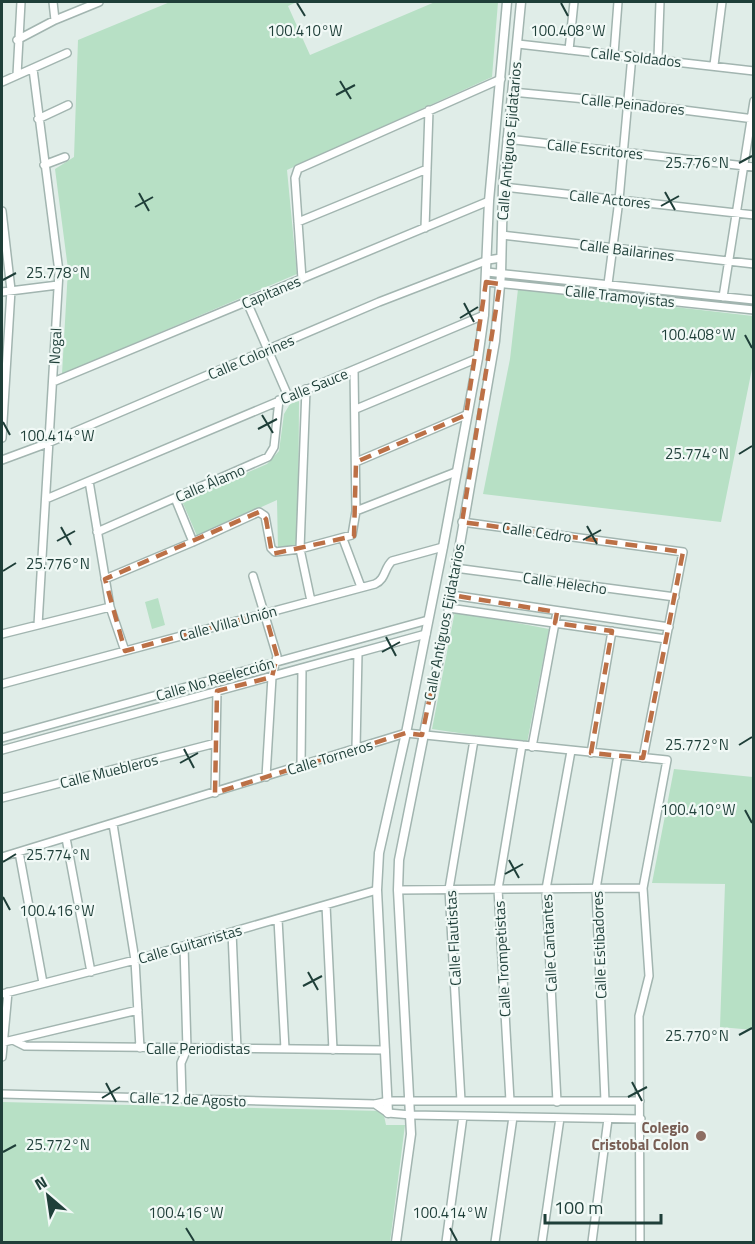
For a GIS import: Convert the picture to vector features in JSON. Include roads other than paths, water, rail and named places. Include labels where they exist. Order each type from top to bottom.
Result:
[{"type":"street","points":[[17,75],[17,40],[21,2]]},
{"type":"street","points":[[52,2],[55,20]]},
{"type":"street","points":[[17,40],[55,20],[99,2]]},
{"type":"street","name":"Calle Antiguos Ejidatarios","points":[[388,1113],[377,890],[378,853],[406,734],[478,358],[484,315],[489,201],[507,2]]},
{"type":"street","name":"Calle Antiguos Ejidatarios","points":[[396,1242],[411,1134],[398,890],[399,860],[449,608],[495,341],[501,274],[503,187],[521,2]]},
{"type":"street","points":[[569,50],[574,2]]},
{"type":"street","points":[[614,54],[618,2]]},
{"type":"street","points":[[658,58],[660,2]]},
{"type":"street","points":[[714,65],[722,2]]},
{"type":"street","name":"Calle Soldados","points":[[518,44],[753,70]]},
{"type":"street","points":[[2,82],[67,53]]},
{"type":"street","points":[[608,284],[619,200],[632,56]]},
{"type":"street","name":"Nogal","points":[[33,69],[58,259],[38,625]]},
{"type":"street","points":[[302,279],[295,173],[304,165],[501,79]]},
{"type":"street","name":"Calle Peinadores","points":[[512,92],[628,103],[752,119]]},
{"type":"street","points":[[723,297],[753,101]]},
{"type":"street","points":[[38,119],[68,105]]},
{"type":"street","points":[[425,228],[429,110]]},
{"type":"street","name":"Calle Escritores","points":[[507,139],[753,167]]},
{"type":"street","points":[[44,165],[65,157]]},
{"type":"street","points":[[298,222],[427,169]]},
{"type":"street","name":"Calle Actores","points":[[503,187],[753,215]]},
{"type":"street","name":"Capitanes","points":[[53,382],[489,201]]},
{"type":"street","points":[[2,211],[11,290],[2,438]]},
{"type":"street","name":"Calle Bailarines","points":[[502,235],[753,264]]},
{"type":"street","name":"Calle Colorines","points":[[2,460],[268,351],[379,302],[488,260],[501,258]]},
{"type":"street","name":"Calle Tramoyistas","points":[[487,272],[753,300]]},
{"type":"street","name":"Calle Tramoyistas","points":[[486,282],[753,310]]},
{"type":"street","points":[[2,292],[58,285]]},
{"type":"street","points":[[2,303],[10,302]]},
{"type":"street","points":[[247,302],[288,396]]},
{"type":"street","name":"Calle Sauce","points":[[46,500],[484,315]]},
{"type":"street","points":[[356,409],[478,358]]},
{"type":"street","points":[[105,579],[259,512],[266,519],[271,548],[278,553],[343,539],[354,533],[356,409],[354,370]]},
{"type":"street","points":[[306,389],[300,549],[311,601]]},
{"type":"street","name":"Calle Álamo","points":[[97,532],[268,457],[274,447],[279,400]]},
{"type":"street","points":[[356,462],[466,415]]},
{"type":"street","points":[[356,512],[456,472]]},
{"type":"street","points":[[88,482],[110,607],[125,651]]},
{"type":"street","points":[[175,498],[193,542]]},
{"type":"street","name":"Calle Cedro","points":[[462,522],[683,552],[675,597]]},
{"type":"street","points":[[343,539],[361,587]]},
{"type":"street","name":"Calle Villa Unión","points":[[2,684],[361,587],[382,580],[392,561],[443,547]]},
{"type":"street","name":"Calle Helecho","points":[[455,568],[675,597]]},
{"type":"street","points":[[253,576],[276,649],[276,662],[272,677],[266,777]]},
{"type":"street","points":[[451,595],[669,627]]},
{"type":"street","points":[[643,758],[675,597]]},
{"type":"street","points":[[2,634],[110,607]]},
{"type":"street","points":[[449,608],[666,639]]},
{"type":"street","points":[[532,747],[557,612]]},
{"type":"street","name":"Calle No Reelección","points":[[2,738],[429,620]]},
{"type":"street","points":[[591,753],[612,631]]},
{"type":"street","name":"Calle No Reelección","points":[[2,750],[426,634]]},
{"type":"street","points":[[356,749],[358,653]]},
{"type":"street","points":[[301,766],[302,668]]},
{"type":"street","points":[[215,793],[217,692]]},
{"type":"street","name":"Calle Torneros","points":[[2,857],[406,734],[668,760],[644,888]]},
{"type":"street","name":"Calle Flautistas","points":[[461,1101],[449,888],[474,741]]},
{"type":"street","name":"Calle Muebleros","points":[[2,798],[216,743]]},
{"type":"street","name":"Calle Trompetistas","points":[[510,1101],[498,889],[522,745]]},
{"type":"street","name":"Calle Cantantes","points":[[557,1102],[546,889],[571,751]]},
{"type":"street","name":"Calle Estibadores","points":[[605,1101],[596,889],[618,755]]},
{"type":"street","points":[[113,824],[135,960],[140,1048]]},
{"type":"street","points":[[66,838],[91,972]]},
{"type":"street","points":[[19,852],[43,983]]},
{"type":"street","points":[[398,890],[644,888],[649,976],[639,1010],[640,1242]]},
{"type":"street","name":"Calle Guitarristas","points":[[5,993],[135,960],[377,890]]},
{"type":"street","points":[[326,905],[333,1050]]},
{"type":"street","points":[[278,919],[285,1049]]},
{"type":"street","points":[[232,932],[237,1049]]},
{"type":"street","points":[[182,1098],[181,1063],[187,1049],[184,946]]},
{"type":"street","points":[[2,1057],[5,993]]},
{"type":"street","points":[[4,1042],[138,1010]]},
{"type":"street","name":"Calle Periodistas","points":[[13,1040],[25,1046],[385,1050]]},
{"type":"street","name":"Calle 12 de Agosto","points":[[2,1094],[375,1104],[388,1101],[640,1101]]},
{"type":"street","points":[[375,1104],[388,1113],[411,1115],[640,1119]]},
{"type":"street","points":[[446,1242],[464,1116]]},
{"type":"street","points":[[495,1242],[513,1117]]},
{"type":"street","points":[[542,1242],[560,1118]]},
{"type":"street","points":[[592,1242],[608,1119]]},
{"type":"place","name":"Colegio Cristobal Colon","points":[[701,1136]]}]
